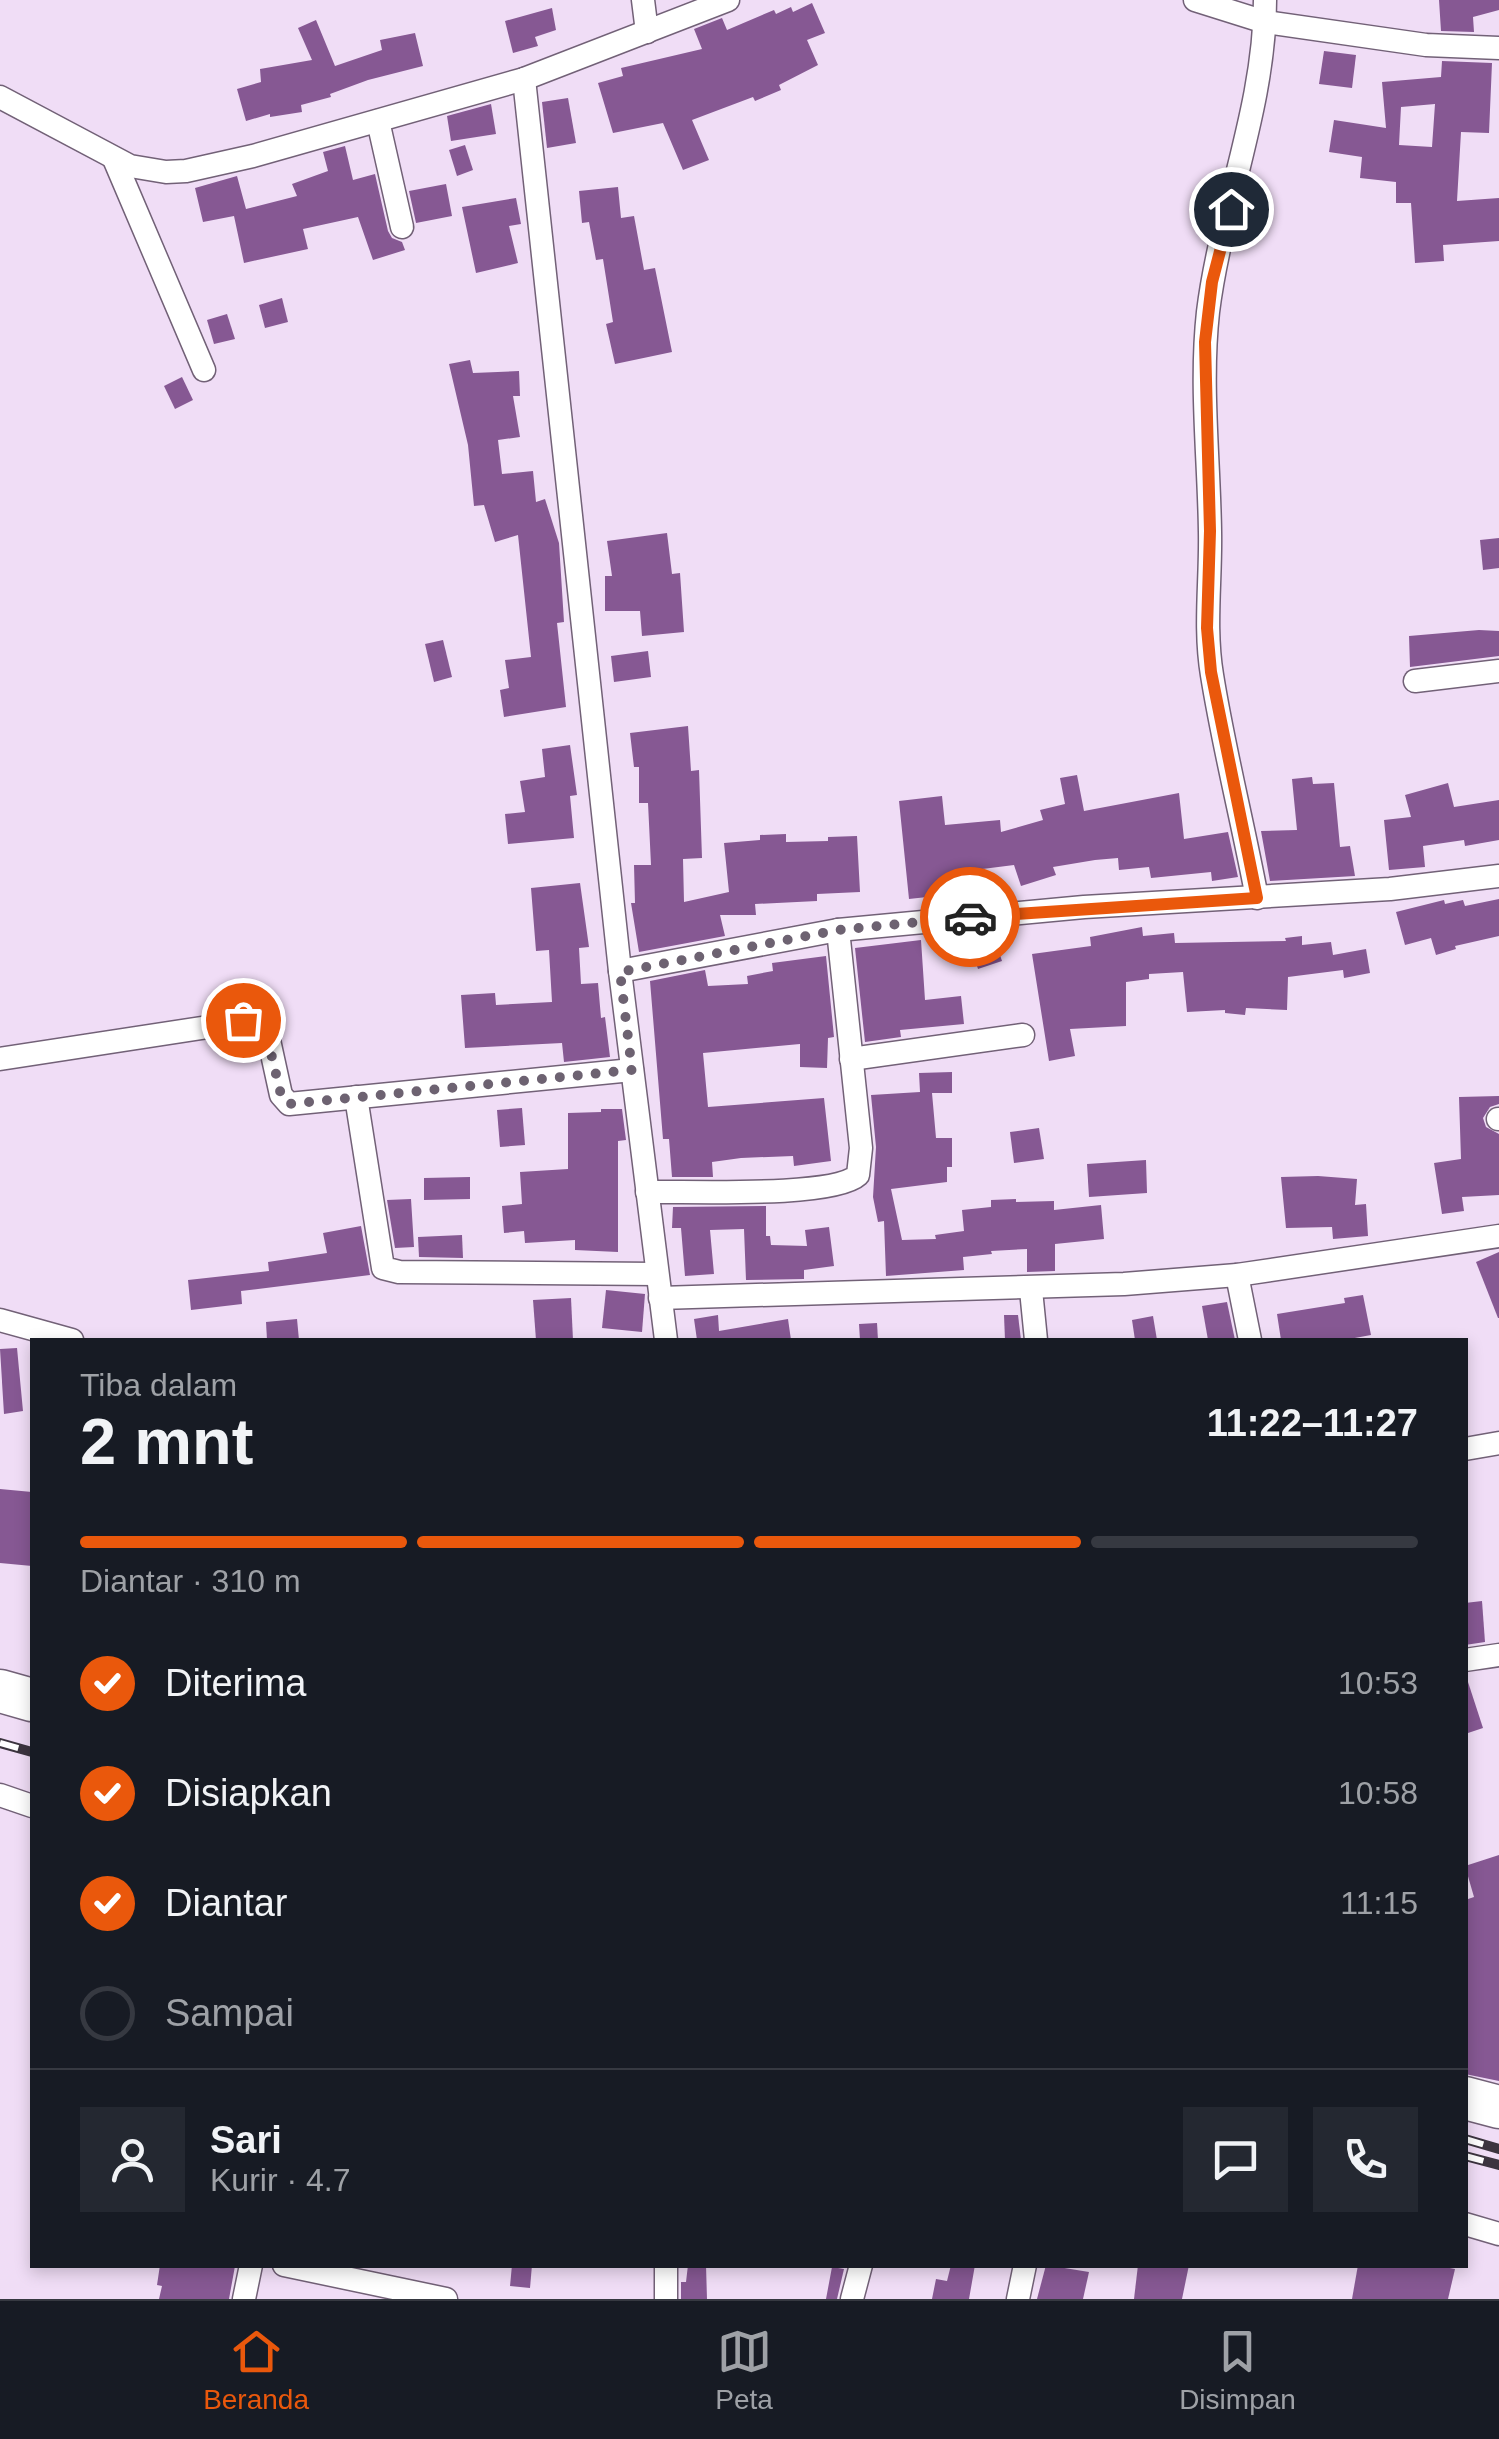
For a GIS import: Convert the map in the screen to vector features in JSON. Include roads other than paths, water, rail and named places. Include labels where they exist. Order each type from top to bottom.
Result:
[{"type":"highway","points":[[0,1691],[30,1699]]},
{"type":"highway","points":[[1468,2099],[1499,2108]]},
{"type":"street","points":[[643,0],[647,32]]},
{"type":"street","points":[[0,97],[114,159],[146,170],[186,171],[524,79],[728,0]]},
{"type":"street","points":[[1196,0],[1426,46],[1499,48]]},
{"type":"street","points":[[1257,898],[1211,672],[1204,366],[1212,282],[1246,145],[1265,11]]},
{"type":"street","points":[[524,79],[620,972],[666,1338]]},
{"type":"street","points":[[378,121],[402,226]]},
{"type":"street","points":[[114,159],[204,370]]},
{"type":"street","points":[[1415,681],[1499,671]]},
{"type":"street","points":[[620,972],[838,930],[1068,908],[1390,889],[1499,876]]},
{"type":"street","points":[[647,1192],[816,1189],[854,1179],[861,1164],[860,1148],[838,930]]},
{"type":"street","points":[[0,1059],[254,1020],[267,1031],[286,1102],[632,1070]]},
{"type":"street","points":[[851,1059],[1023,1035]]},
{"type":"street","points":[[356,1097],[379,1259],[384,1269],[657,1274]]},
{"type":"street","points":[[660,1298],[1032,1290],[1237,1275],[1499,1236]]},
{"type":"street","points":[[1237,1275],[1250,1338]]},
{"type":"street","points":[[1032,1290],[1036,1338]]},
{"type":"street","points":[[0,1320],[65,1338]]},
{"type":"street","points":[[1468,1448],[1499,1443]]},
{"type":"street","points":[[1468,1660],[1499,1655]]},
{"type":"street","points":[[0,1796],[30,1805]]},
{"type":"street","points":[[1468,2225],[1499,2234]]},
{"type":"street","points":[[244,2299],[251,2268]]},
{"type":"street","points":[[297,2268],[446,2299]]},
{"type":"street","points":[[666,2268],[666,2299]]},
{"type":"street","points":[[852,2299],[861,2268]]},
{"type":"street","points":[[1018,2299],[1025,2268]]},
{"type":"railway","points":[[0,1743],[30,1751]]},
{"type":"railway","points":[[1468,2140],[1499,2149]]},
{"type":"railway","points":[[1468,2157],[1499,2165]]}]
